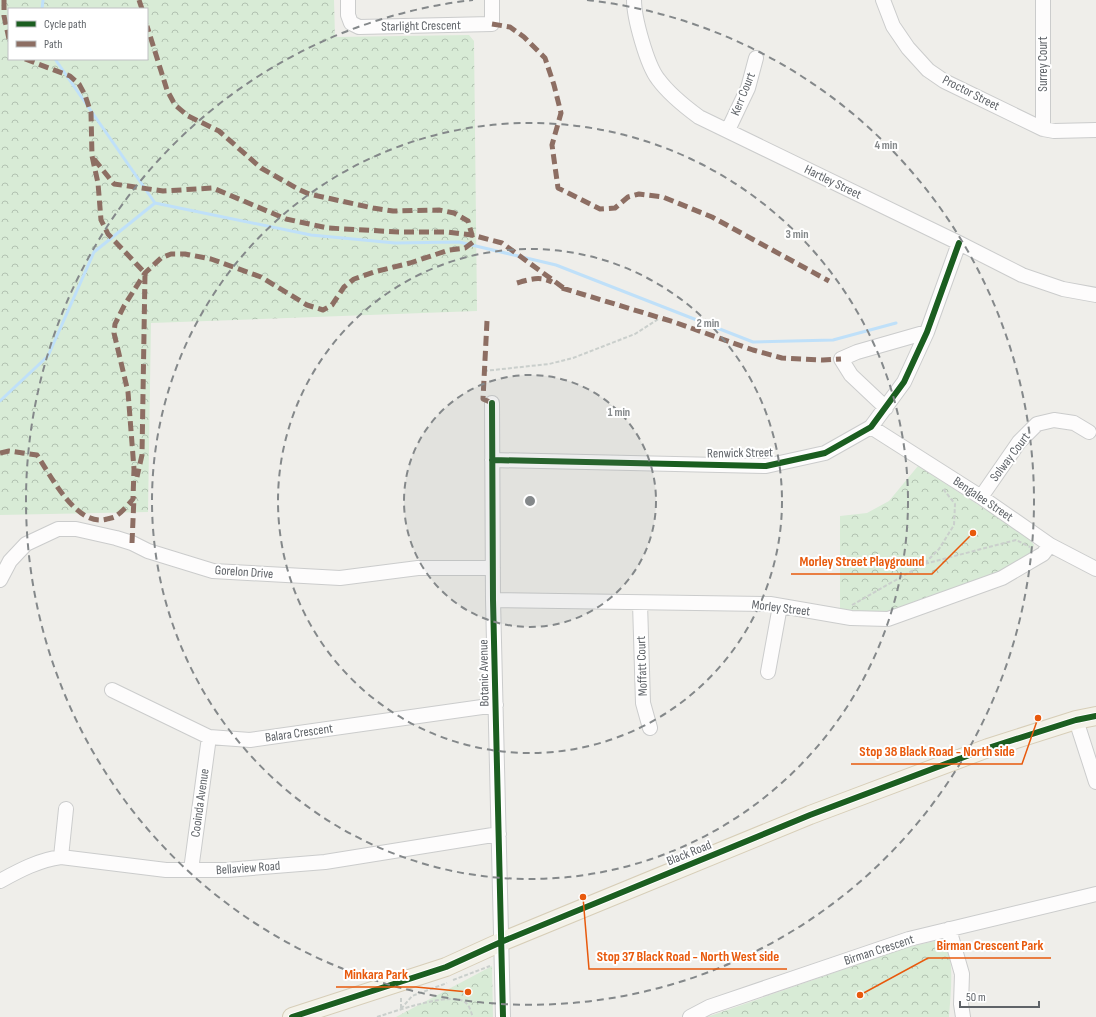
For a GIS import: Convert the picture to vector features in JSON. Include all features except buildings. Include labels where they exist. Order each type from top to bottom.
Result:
[{"type":"main road","name":"Black Road","points":[[292,1017],[446,967],[501,942],[810,815],[988,748],[1076,720],[1096,716]]},
{"type":"street","name":"Starlight Crescent","points":[[348,0],[348,15],[351,24],[359,27],[492,24],[492,0]]},
{"type":"street","name":"Hartley Street","points":[[634,0],[634,10],[645,50],[658,78],[679,101],[699,117],[1022,275],[1062,290],[1096,294]]},
{"type":"street","name":"Proctor Street","points":[[883,0],[893,26],[908,48],[928,70],[944,81],[1043,129],[1054,131],[1096,130]]},
{"type":"street","name":"Surrey Court","points":[[1043,0],[1043,129]]},
{"type":"street","name":"Kerr Court","points":[[728,130],[748,88],[756,58]]},
{"type":"street","name":"Renwick Street","points":[[492,460],[766,466],[825,453],[871,427],[904,382],[927,332],[959,244]]},
{"type":"street","points":[[886,408],[851,375],[841,359],[857,352],[927,332]]},
{"type":"street","name":"Botanic Avenue","points":[[492,403],[493,600],[503,1017]]},
{"type":"street","name":"Solway Court","points":[[981,497],[1019,442],[1037,424],[1054,420],[1074,423],[1089,432]]},
{"type":"street","name":"Bengalee Street","points":[[871,427],[981,497],[1046,549],[1096,569]]},
{"type":"street","name":"Gorelon Drive","points":[[0,580],[10,561],[26,544],[58,528],[76,529],[116,538],[132,543],[148,551],[213,571],[340,578],[418,568],[493,568]]},
{"type":"street","name":"Morley Street","points":[[493,600],[770,604],[834,616],[888,619],[1002,578],[1046,549]]},
{"type":"street","name":"Moffatt Court","points":[[640,603],[643,703],[650,728]]},
{"type":"street","points":[[768,672],[780,606]]},
{"type":"street","name":"Balara Crescent","points":[[112,690],[209,737],[250,740],[496,705]]},
{"type":"street","points":[[1076,720],[1096,782]]},
{"type":"street","name":"Cooinda Avenue","points":[[191,870],[209,737]]},
{"type":"street","points":[[61,858],[66,809]]},
{"type":"street","name":"Bellaview Road","points":[[0,881],[20,870],[46,860],[61,858],[166,870],[227,870],[325,862],[453,840],[499,834]]},
{"type":"street","name":"Birman Crescent","points":[[690,1017],[709,1007],[909,939],[1096,894]]},
{"type":"street","points":[[949,929],[962,974],[961,1004],[963,1017]]},
{"type":"path","points":[[484,371],[549,364],[573,358],[635,334],[660,318]]},
{"type":"path","points":[[834,616],[924,564],[939,549],[954,525],[955,504],[944,490],[945,475]]},
{"type":"path","points":[[924,564],[1016,540],[1046,549]]},
{"type":"path","points":[[401,1009],[412,996],[502,962]]},
{"type":"path","points":[[401,1009],[402,991]]},
{"type":"path","points":[[377,1017],[401,1009],[449,998],[459,999],[466,1003],[473,1017]]},
{"type":"green space","points":[[0,0],[334,0],[335,37],[469,35],[474,41],[477,311],[151,323],[148,512],[0,515]]},
{"type":"green space","points":[[918,466],[1027,536],[1034,545],[1030,557],[1018,566],[893,611],[876,613],[840,609],[840,516],[867,513],[889,501]]},
{"type":"green space","points":[[935,941],[946,947],[949,953],[951,980],[949,1017],[707,1017],[905,948]]},
{"type":"green space","points":[[492,966],[493,1017],[396,1017]]},
{"type":"waterway","points":[[42,8],[43,0]]},
{"type":"waterway","points":[[56,60],[155,203],[311,235],[395,243],[459,242],[556,265],[753,342],[833,340],[896,323]]},
{"type":"waterway","points":[[0,401],[48,356],[94,252],[155,203]]},
{"type":"marked path","points":[[4,0],[4,16],[8,34]]},
{"type":"marked path","points":[[139,0],[142,8]]},
{"type":"marked path","points":[[492,24],[510,27],[524,37],[545,58],[561,113],[552,145],[558,188],[600,209],[615,208],[628,197],[639,194],[663,197],[712,217],[829,281]]},
{"type":"marked path","points":[[0,453],[9,451],[37,455],[57,487],[75,508],[85,516],[96,520],[115,517],[133,499],[134,469],[128,392],[114,333],[115,324],[124,306],[145,273],[161,258],[171,254],[185,254],[211,259],[261,277],[307,305],[323,310],[332,305],[344,287],[354,279],[449,250],[465,248],[473,242],[468,221],[454,213],[439,210],[393,211],[309,194],[261,168],[219,131],[188,116],[175,105],[167,90],[148,29]]},
{"type":"marked path","points":[[28,60],[70,76],[79,84],[85,95],[91,113],[92,156],[98,183],[101,220],[108,234],[145,273],[142,455],[137,477]]},
{"type":"marked path","points":[[94,159],[114,184],[163,191],[213,188],[286,219],[328,228],[399,232],[446,232],[472,235],[502,243],[565,289]]},
{"type":"marked path","points":[[517,283],[531,279],[543,279],[552,282]]},
{"type":"marked path","points":[[562,288],[674,322],[753,350],[782,358],[823,360],[841,359]]},
{"type":"marked path","points":[[487,321],[483,399],[492,403]]},
{"type":"marked path","points":[[132,543],[134,497]]},
{"type":"cycle path","points":[[492,460],[766,466],[825,453],[871,427],[904,382],[927,332],[959,243]]},
{"type":"cycle path","points":[[492,403],[493,600],[503,1017]]},
{"type":"cycle path","points":[[292,1017],[446,967],[501,942],[810,815],[988,748],[1076,720],[1096,716]]},
{"type":"place","name":"Morley Street Playground","points":[[973,533]]},
{"type":"place","name":"Stop 38 Black Road - North side","points":[[1038,718]]},
{"type":"place","name":"Stop 37 Black Road - North West side","points":[[583,897]]},
{"type":"place","name":"Minkara Park","points":[[468,992]]},
{"type":"place","name":"Birman Crescent Park","points":[[860,995]]}]
